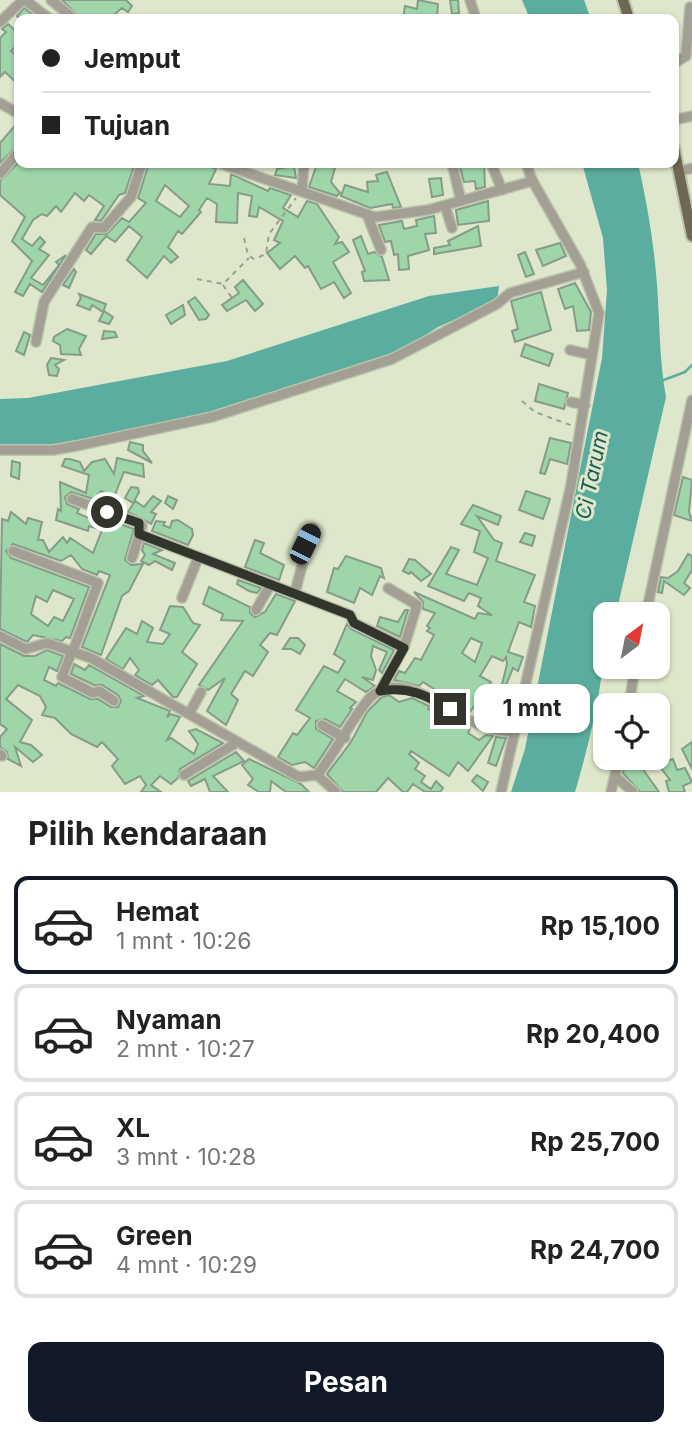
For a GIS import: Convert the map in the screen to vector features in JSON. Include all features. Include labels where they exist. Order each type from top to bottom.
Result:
[{"type":"main road","points":[[679,167],[685,216],[692,236]]},
{"type":"street","points":[[0,22],[24,0],[44,14]]},
{"type":"street","points":[[51,0],[69,14]]},
{"type":"street","points":[[679,60],[686,57],[690,7]]},
{"type":"street","points":[[0,174],[14,157]]},
{"type":"street","points":[[36,342],[42,305],[56,281],[92,227],[104,228],[131,197],[140,168]]},
{"type":"street","points":[[247,168],[368,217],[445,206],[533,180]]},
{"type":"street","points":[[302,190],[304,168]]},
{"type":"street","points":[[453,168],[461,201]]},
{"type":"street","points":[[493,168],[502,190]]},
{"type":"street","points":[[501,792],[581,429],[599,313],[584,272],[529,168]]},
{"type":"street","points":[[680,171],[692,168]]},
{"type":"street","points":[[445,206],[452,228]]},
{"type":"street","points":[[368,217],[381,250]]},
{"type":"street","points":[[0,450],[52,450],[220,414],[392,359],[497,304],[510,293],[584,272]]},
{"type":"street","points":[[570,350],[592,355]]},
{"type":"street","points":[[649,602],[692,400]]},
{"type":"street","points":[[571,402],[584,405]]},
{"type":"street","points":[[98,509],[102,498]]},
{"type":"street","points":[[72,499],[139,523],[139,534],[132,558]]},
{"type":"street","points":[[295,592],[303,562],[297,551],[305,544],[313,528]]},
{"type":"street","points":[[139,534],[350,615],[354,623],[404,648]]},
{"type":"street","points":[[13,551],[98,583],[62,677],[93,693],[99,691],[114,701]]},
{"type":"street","points":[[182,598],[198,558]]},
{"type":"street","points":[[256,610],[271,584]]},
{"type":"street","points":[[0,636],[26,649],[45,643],[72,651],[113,669],[293,774],[307,778],[317,775],[345,738],[370,698],[380,691],[404,648],[417,605],[388,589]]},
{"type":"street","points":[[380,691],[396,689],[418,692],[471,722],[488,729],[515,732]]},
{"type":"street","points":[[190,712],[201,692]]},
{"type":"street","points":[[322,725],[345,738]]},
{"type":"street","points":[[184,775],[238,742]]},
{"type":"street","points":[[611,792],[616,770]]},
{"type":"street","points":[[317,775],[336,792]]},
{"type":"street","points":[[615,776],[633,792]]},
{"type":"path","points":[[250,257],[258,260],[266,254],[269,234],[302,190]]},
{"type":"path","points":[[244,238],[250,257]]},
{"type":"path","points":[[223,284],[250,257]]},
{"type":"path","points":[[197,279],[223,284],[232,298]]},
{"type":"path","points":[[522,401],[535,412],[581,429]]},
{"type":"water","points":[[522,0],[584,0],[589,14],[528,14]]},
{"type":"water","name":"Ci Tarum","points":[[583,168],[639,168],[654,254],[666,397],[619,602],[593,602],[593,679],[601,679],[599,693],[593,693],[593,722],[575,792],[511,792],[525,749],[602,358],[607,290],[603,238]]},
{"type":"water","points":[[499,286],[497,301],[438,327],[407,347],[378,360],[189,420],[47,448],[0,446],[0,399],[28,398],[227,361],[429,296]]},
{"type":"building","points":[[62,0],[126,0],[132,6],[128,12],[122,8],[115,14],[76,14]]},
{"type":"building","points":[[418,0],[438,4],[437,14],[404,14],[405,6],[417,9]]},
{"type":"building","points":[[450,0],[458,0],[459,13],[452,14]]},
{"type":"building","points":[[24,8],[32,14],[19,14]]},
{"type":"building","points":[[8,24],[14,29],[14,48],[11,51],[14,53],[14,80],[5,72],[0,77],[0,38],[6,32],[2,29]]},
{"type":"building","points":[[14,127],[14,149],[0,163],[0,143]]},
{"type":"building","points":[[14,167],[133,168],[125,193],[119,195],[101,221],[95,220],[104,206],[89,195],[84,201],[75,193],[61,212],[56,206],[47,216],[42,214],[33,220],[22,239],[32,246],[40,237],[45,242],[39,249],[49,255],[31,278],[43,285],[59,265],[56,262],[66,255],[42,292],[30,284],[23,296],[15,292],[32,261],[12,241],[25,217],[0,195],[0,181]]},
{"type":"building","points":[[147,168],[214,168],[216,169],[209,184],[230,186],[231,174],[268,191],[270,188],[291,195],[283,208],[298,217],[307,201],[317,204],[339,237],[335,244],[342,242],[349,252],[333,262],[351,293],[344,298],[334,282],[321,289],[308,266],[305,268],[295,256],[280,269],[267,253],[280,243],[274,240],[283,221],[259,207],[257,217],[249,216],[252,196],[238,193],[237,223],[216,222],[217,204],[207,198],[199,210],[201,212],[182,234],[178,231],[168,247],[178,257],[171,263],[164,256],[147,278],[127,260],[142,237],[129,226],[115,242],[106,236],[91,254],[86,250],[96,234],[107,234],[122,218],[129,222],[146,203],[138,198]],"holes":[[[165,185],[189,206],[180,217],[156,201]]]},
{"type":"building","points":[[294,168],[296,178],[275,175],[277,169]]},
{"type":"building","points":[[316,168],[335,168],[331,182],[340,193],[337,196],[309,187]]},
{"type":"building","points":[[460,168],[484,168],[485,187],[476,189],[475,181],[464,182]]},
{"type":"building","points":[[387,172],[401,207],[393,208],[392,204],[370,208],[341,196],[345,185],[368,192],[367,182],[378,181],[376,175]]},
{"type":"building","points":[[441,178],[443,195],[432,197],[429,179]]},
{"type":"building","points":[[488,201],[489,221],[458,225],[456,210]]},
{"type":"building","points":[[434,216],[436,233],[425,234],[429,250],[408,256],[409,269],[399,270],[398,254],[394,255],[391,241],[385,242],[379,225],[402,221],[404,229],[417,226],[416,220]]},
{"type":"building","points":[[478,226],[481,246],[434,254],[434,248],[450,245],[448,241]]},
{"type":"building","points":[[361,236],[368,254],[374,252],[382,257],[389,280],[364,281],[362,272],[365,271],[353,240]]},
{"type":"building","points":[[560,243],[566,256],[543,266],[536,250]]},
{"type":"building","points":[[525,252],[534,274],[526,277],[518,255]]},
{"type":"building","points":[[74,269],[76,272],[69,288],[63,285]]},
{"type":"building","points":[[243,280],[263,304],[255,311],[246,300],[227,311],[222,305],[239,293],[235,287]]},
{"type":"building","points":[[575,283],[591,312],[589,330],[577,331],[573,306],[565,309],[558,289]]},
{"type":"building","points":[[541,292],[551,330],[515,342],[512,331],[518,329],[511,301]]},
{"type":"building","points":[[79,294],[106,304],[103,312],[92,305],[90,310],[77,305],[81,298]]},
{"type":"building","points":[[195,297],[209,315],[206,319],[199,320],[188,302]]},
{"type":"building","points":[[183,305],[185,315],[171,324],[166,315]]},
{"type":"building","points":[[104,311],[113,317],[109,324],[99,321]]},
{"type":"building","points":[[67,329],[86,336],[79,349],[81,355],[61,354],[60,345],[53,341],[54,337]]},
{"type":"building","points":[[104,331],[115,332],[117,337],[102,339]]},
{"type":"building","points":[[24,332],[30,335],[24,355],[16,351]]},
{"type":"building","points":[[525,344],[553,354],[549,366],[521,356]]},
{"type":"building","points":[[51,358],[64,360],[55,365],[59,369],[57,376],[49,375],[47,365]]},
{"type":"building","points":[[539,384],[568,393],[564,409],[535,401]]},
{"type":"building","points":[[550,438],[571,443],[567,464],[550,459],[545,474],[540,473]]},
{"type":"building","points":[[130,442],[143,445],[143,451],[152,463],[128,450]]},
{"type":"building","points":[[117,458],[143,464],[144,477],[124,472],[114,497],[101,491],[94,499],[71,492],[65,497],[67,504],[79,509],[77,513],[91,519],[93,514],[134,529],[125,560],[131,565],[143,564],[129,591],[122,596],[101,655],[82,647],[110,575],[99,571],[97,575],[82,569],[71,555],[61,561],[13,544],[6,551],[11,558],[89,587],[70,638],[66,637],[62,641],[33,635],[27,642],[0,629],[2,519],[8,521],[11,512],[26,524],[28,518],[42,522],[38,540],[43,540],[49,552],[63,537],[67,543],[70,538],[93,553],[102,530],[89,526],[88,531],[56,520],[58,509],[61,511],[60,482],[86,493],[89,475],[62,466],[65,459],[70,459],[80,462],[84,471],[92,462],[105,459],[114,474]],"holes":[[[53,590],[74,599],[63,621],[54,617],[48,626],[31,614],[36,596],[47,602]]]},
{"type":"building","points":[[12,461],[20,463],[19,479],[11,476]]},
{"type":"building","points":[[683,477],[692,480],[689,512],[692,521],[674,515]]},
{"type":"building","points":[[131,487],[138,488],[139,492],[133,503],[125,498]]},
{"type":"building","points":[[526,491],[550,499],[543,519],[519,510]]},
{"type":"building","points":[[153,496],[161,501],[151,512],[156,514],[151,524],[128,512],[135,501],[144,507]]},
{"type":"building","points":[[168,496],[177,500],[173,509],[165,503]]},
{"type":"building","points":[[473,505],[501,516],[498,525],[477,516],[494,540],[502,543],[496,561],[535,575],[524,602],[535,606],[531,627],[519,622],[508,652],[523,657],[518,671],[513,668],[506,685],[518,687],[514,704],[509,715],[502,711],[491,721],[483,717],[495,700],[498,701],[507,664],[506,657],[503,661],[492,656],[480,676],[491,682],[470,712],[432,692],[434,689],[423,682],[419,686],[394,680],[399,671],[405,673],[415,658],[421,660],[434,635],[427,631],[430,628],[427,626],[435,613],[423,609],[423,602],[414,592],[475,619],[478,613],[492,615],[478,606],[481,598],[469,593],[464,601],[428,586],[451,547],[459,550],[446,574],[477,585],[488,558],[474,552],[480,531],[461,524]],"holes":[[[471,638],[482,643],[475,662],[462,653]]]},
{"type":"building","points":[[178,520],[192,529],[193,535],[188,545],[152,531],[156,521],[165,522],[163,525],[170,528],[172,521]]},
{"type":"building","points":[[525,533],[535,536],[532,546],[520,542]]},
{"type":"building","points":[[255,540],[264,543],[260,553],[284,565],[279,580],[245,567]]},
{"type":"building","points":[[144,543],[162,550],[153,554],[175,563],[172,570],[155,561],[149,565],[141,561],[145,555],[142,550]]},
{"type":"building","points":[[688,554],[692,556],[692,570],[684,583],[690,588],[684,595],[664,581],[662,593],[658,592],[661,577],[668,578],[678,571]]},
{"type":"building","points":[[346,556],[381,568],[384,578],[380,576],[372,595],[360,588],[354,603],[327,592],[334,568],[338,569]]},
{"type":"building","points":[[409,559],[415,560],[431,574],[421,581],[411,572],[409,574],[403,571]]},
{"type":"building","points":[[238,580],[261,588],[257,593],[249,591],[237,584]]},
{"type":"building","points":[[209,587],[250,607],[250,613],[255,617],[265,612],[276,594],[295,601],[277,635],[270,633],[260,645],[268,652],[253,676],[245,671],[231,694],[238,700],[226,725],[207,711],[225,678],[208,690],[199,685],[243,621],[221,620],[223,614],[203,604]]},
{"type":"building","points":[[170,606],[183,607],[193,623],[200,625],[182,652],[197,664],[177,697],[173,697],[158,680],[152,685],[135,675],[139,670],[130,658],[123,669],[106,659],[126,628],[137,634],[142,621],[153,628],[147,642],[163,644],[170,634],[160,630]]},
{"type":"building","points":[[405,610],[408,610],[400,637],[377,626],[380,617],[398,622]]},
{"type":"building","points":[[347,624],[351,629],[394,650],[382,673],[379,670],[387,652],[373,646],[371,656],[376,670],[373,680],[362,677],[375,686],[366,692],[345,679],[337,691],[356,702],[340,727],[325,719],[316,721],[316,729],[333,739],[314,768],[305,762],[292,765],[278,757],[293,733],[297,735],[310,718],[296,710],[324,666],[338,673],[345,661],[334,654]]},
{"type":"building","points":[[290,638],[298,638],[305,645],[300,654],[291,649],[283,649]]},
{"type":"building","points":[[0,644],[24,656],[35,656],[47,650],[63,656],[57,671],[49,667],[44,680],[56,686],[58,683],[90,699],[98,699],[111,707],[118,707],[121,701],[118,695],[102,685],[94,685],[71,674],[74,664],[85,670],[89,665],[144,696],[137,698],[170,711],[167,717],[171,714],[180,717],[167,740],[171,738],[194,754],[198,744],[189,731],[196,729],[223,743],[180,769],[178,778],[171,784],[160,776],[151,785],[161,792],[141,792],[146,785],[140,776],[125,784],[112,766],[118,759],[102,742],[97,747],[71,734],[55,718],[42,715],[46,707],[40,696],[18,685],[6,699],[32,720],[20,742],[31,745],[42,755],[33,762],[15,747],[21,766],[8,759],[7,752],[0,747],[0,737],[7,729],[0,724]]},
{"type":"building","points":[[389,695],[399,702],[412,698],[442,716],[443,713],[470,729],[468,733],[479,740],[486,735],[493,736],[468,771],[458,762],[449,776],[411,751],[409,754],[419,763],[415,769],[425,776],[421,782],[431,789],[436,781],[443,788],[440,792],[425,792],[413,784],[407,792],[403,792],[388,778],[376,792],[343,792],[327,774],[351,742],[367,712],[382,697]]},
{"type":"building","points":[[496,737],[506,738],[496,766],[488,763]]},
{"type":"building","points":[[692,742],[692,769],[682,749]]},
{"type":"building","points":[[236,752],[244,761],[213,776],[228,792],[210,792],[205,779],[191,786],[188,781]]},
{"type":"building","points":[[249,759],[301,784],[309,792],[286,792],[271,781],[270,792],[259,792],[248,785],[253,779],[242,765]]},
{"type":"building","points":[[673,759],[677,770],[685,768],[692,782],[683,786],[685,792],[669,792],[666,781],[670,780],[662,770],[670,770],[670,760]]},
{"type":"building","points":[[624,770],[643,770],[659,792],[640,792],[623,773]]},
{"type":"building","points":[[477,775],[488,782],[483,791],[472,781]]},
{"type":"waterway","points":[[661,381],[685,372],[692,365]]},
{"type":"route","points":[[107,512],[139,523],[142,526],[139,534],[350,615],[354,623],[404,648],[380,691],[407,689],[428,696],[450,709]]}]
